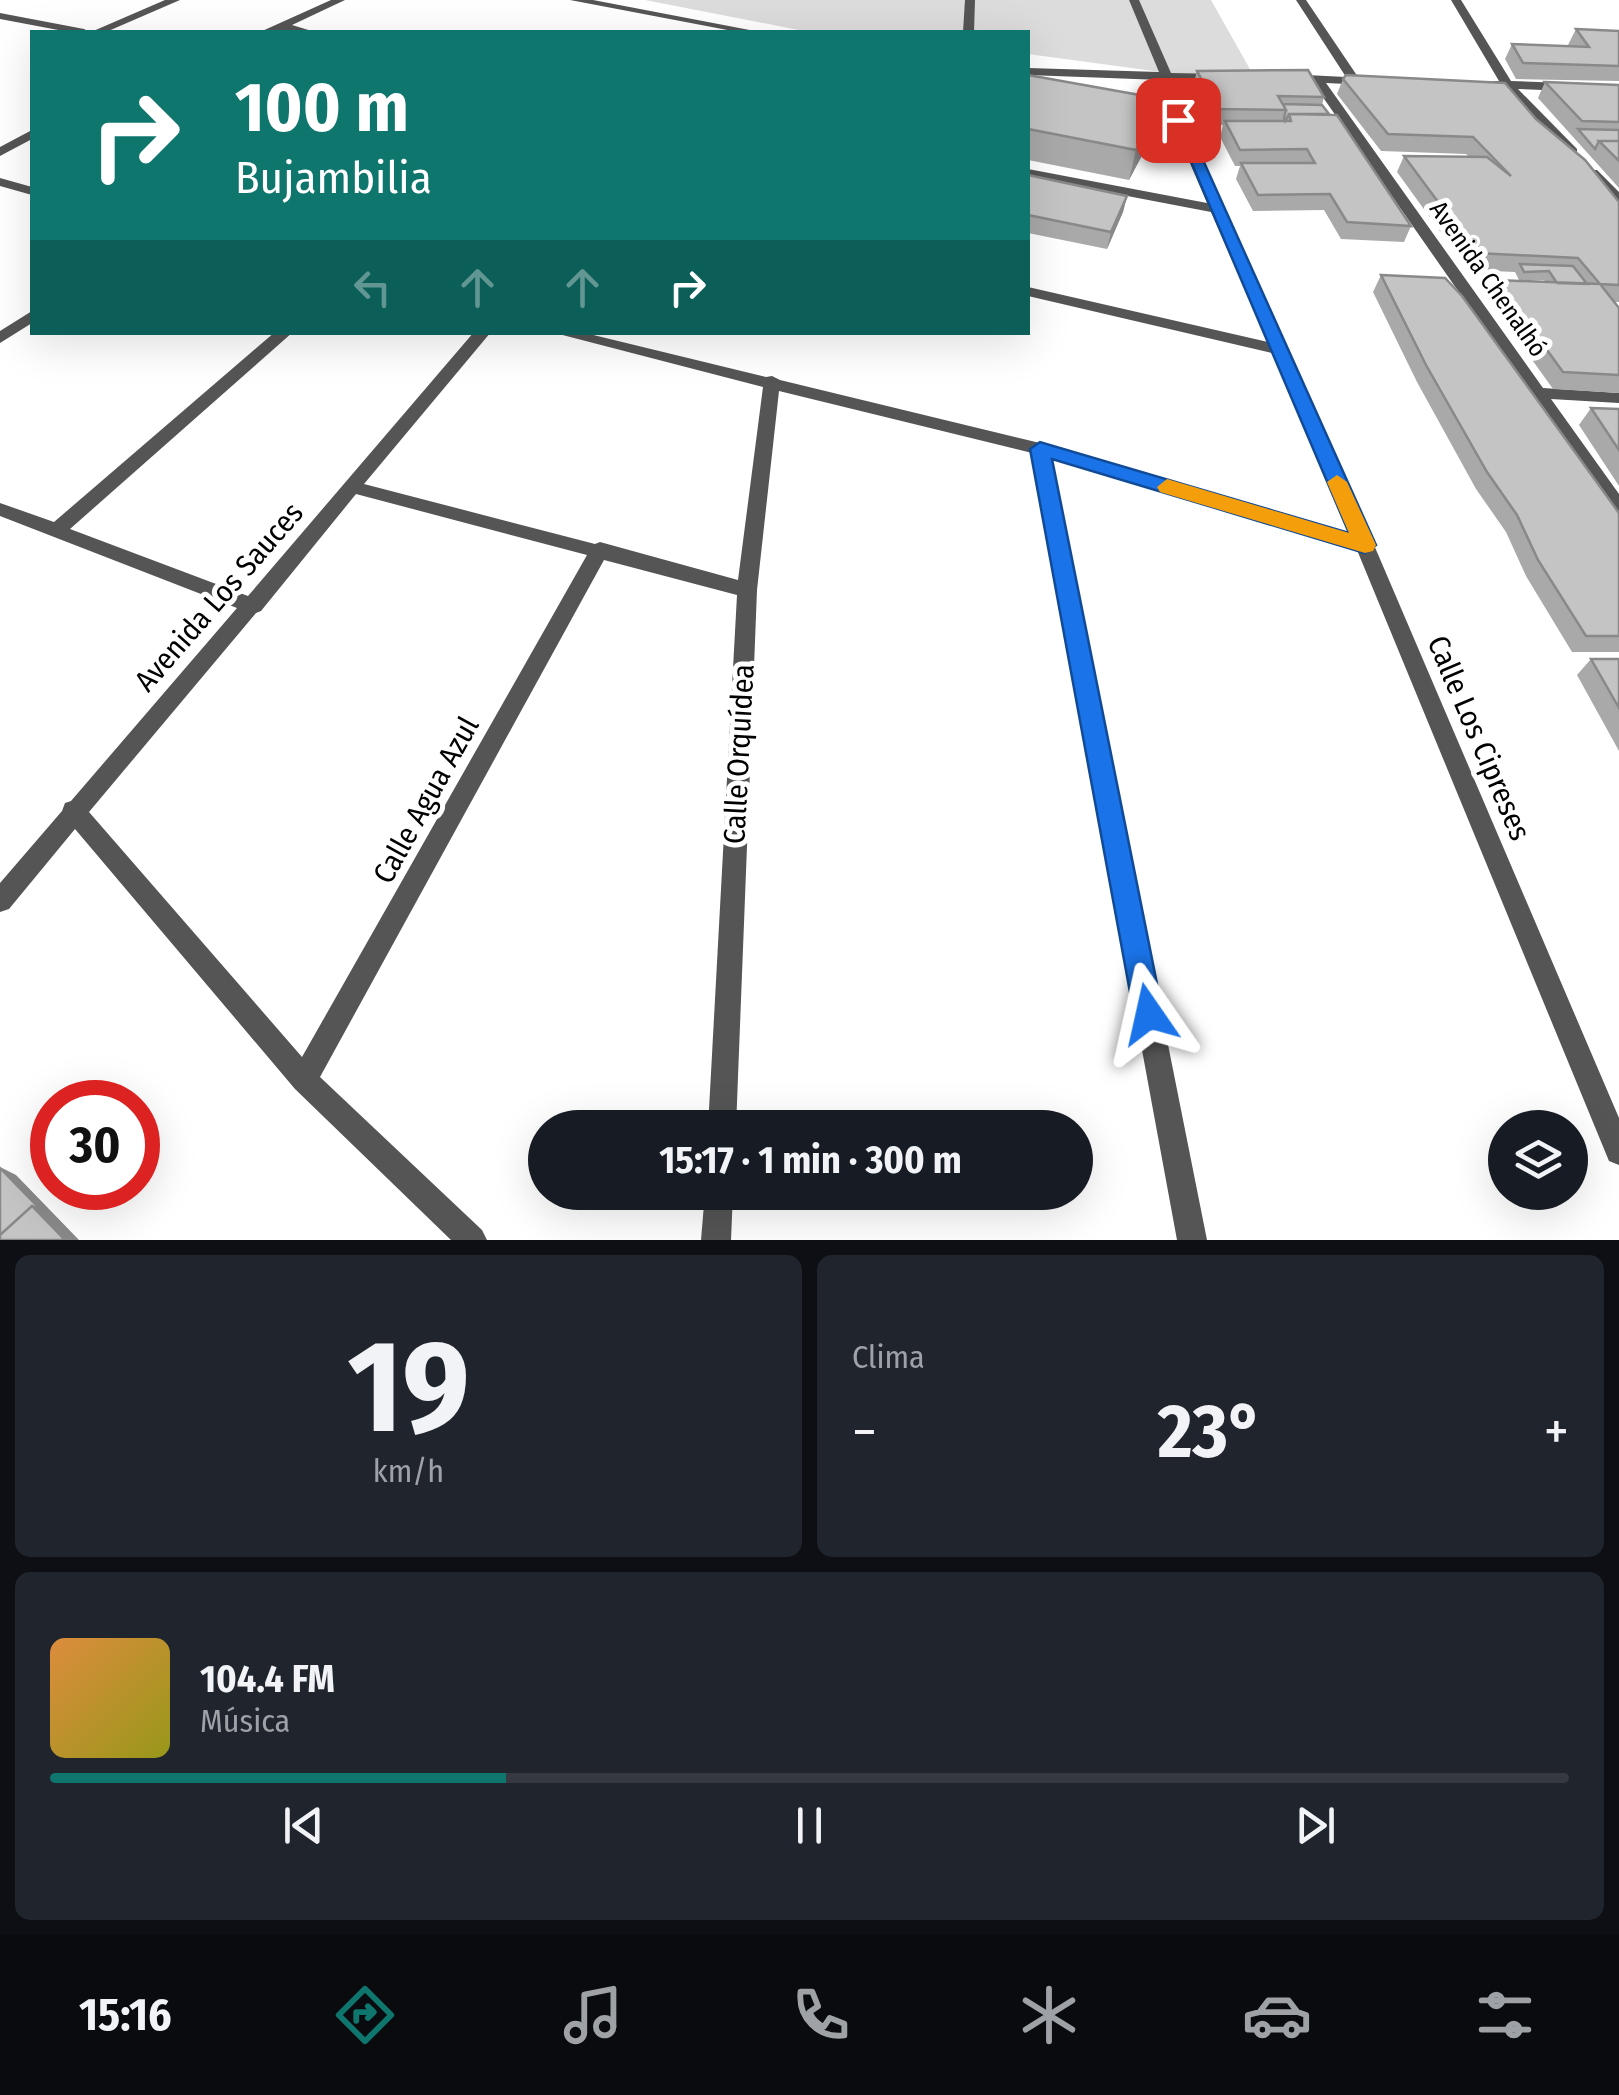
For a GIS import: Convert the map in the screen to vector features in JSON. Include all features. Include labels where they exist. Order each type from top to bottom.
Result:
[{"type":"street","points":[[102,30],[175,0]]},
{"type":"street","points":[[271,30],[340,0]]},
{"type":"street","points":[[575,0],[741,30]]},
{"type":"street","points":[[969,30],[970,0]]},
{"type":"street","name":"Calle Los Cipreses","points":[[1134,0],[1166,77],[1178,120],[1365,545],[1619,1151]]},
{"type":"street","points":[[1301,0],[1354,80]]},
{"type":"street","points":[[1456,0],[1507,85],[1619,200]]},
{"type":"street","points":[[0,16],[74,30]]},
{"type":"street","points":[[280,26],[300,30]]},
{"type":"street","points":[[1030,72],[1240,78]]},
{"type":"street","points":[[1279,78],[1392,82]]},
{"type":"street","name":"Avenida Chenalhó","points":[[1317,78],[1619,508]]},
{"type":"street","points":[[1030,84],[1046,88]]},
{"type":"street","points":[[1468,84],[1619,88]]},
{"type":"street","points":[[1159,116],[1178,120]]},
{"type":"street","points":[[0,152],[30,135]]},
{"type":"street","points":[[1030,173],[1218,209]]},
{"type":"street","points":[[0,182],[30,190]]},
{"type":"street","points":[[1030,292],[1279,350]]},
{"type":"street","points":[[0,338],[30,317]]},
{"type":"street","points":[[58,529],[282,335]]},
{"type":"street","name":"Avenida Los Sauces","points":[[0,901],[480,335]]},
{"type":"street","points":[[572,335],[1040,449],[1365,545]]},
{"type":"street","name":"Calle Orquídea","points":[[723,1110],[747,590],[772,381]]},
{"type":"street","points":[[1538,393],[1619,398]]},
{"type":"street","points":[[1040,449],[1192,1240]]},
{"type":"street","points":[[352,487],[747,590]]},
{"type":"street","points":[[0,508],[254,606]]},
{"type":"street","name":"Calle Agua Azul","points":[[304,1080],[600,549]]},
{"type":"street","points":[[74,810],[304,1080],[472,1240]]},
{"type":"street","points":[[716,1240],[718,1210]]},
{"type":"shaded area","points":[[645,0],[1211,0],[1251,71],[1183,75],[1030,54],[1030,30],[799,30]]},
{"type":"building","points":[[1576,29],[1619,31],[1619,66],[1523,63],[1512,44],[1589,47]]},
{"type":"building","points":[[1308,70],[1324,97],[1278,96],[1286,110],[1218,109],[1197,71]]},
{"type":"building","points":[[1030,75],[1162,99],[1136,150],[1030,129]]},
{"type":"building","points":[[1346,75],[1505,83],[1536,119],[1585,160],[1619,202],[1619,285],[1600,284],[1578,258],[1476,253],[1404,156],[1487,157],[1511,176],[1473,137],[1388,134],[1343,79]]},
{"type":"building","points":[[1545,82],[1619,85],[1619,122],[1582,121]]},
{"type":"building","points":[[1283,104],[1322,105],[1329,114],[1289,114],[1285,121]]},
{"type":"building","points":[[1289,114],[1337,115],[1411,226],[1347,222],[1330,194],[1258,195],[1241,163],[1315,163],[1307,149],[1240,150],[1225,121],[1291,121]]},
{"type":"building","points":[[1578,129],[1619,130],[1619,141],[1599,141],[1595,149]]},
{"type":"building","points":[[1599,141],[1619,141],[1619,161]]},
{"type":"building","points":[[1030,175],[1127,196],[1111,232],[1030,215]]},
{"type":"building","points":[[1520,264],[1573,266],[1587,284],[1557,283],[1549,271],[1524,272]]},
{"type":"building","points":[[1381,275],[1445,278],[1619,513],[1619,636],[1586,636],[1426,365]]},
{"type":"building","points":[[1496,280],[1600,284],[1619,308],[1619,375],[1563,372]]},
{"type":"building","points":[[1591,408],[1619,409],[1619,450]]},
{"type":"building","points":[[1591,659],[1619,659],[1619,708]]},
{"type":"building","points":[[0,1168],[30,1199],[30,1208],[0,1235]]},
{"type":"building","points":[[30,1208],[65,1240],[0,1240],[0,1235]]},
{"type":"slow traffic","points":[[1167,487],[1365,545],[1337,482]]},
{"type":"route","points":[[1149,1014],[1040,449],[1365,545],[1178,120]]}]
